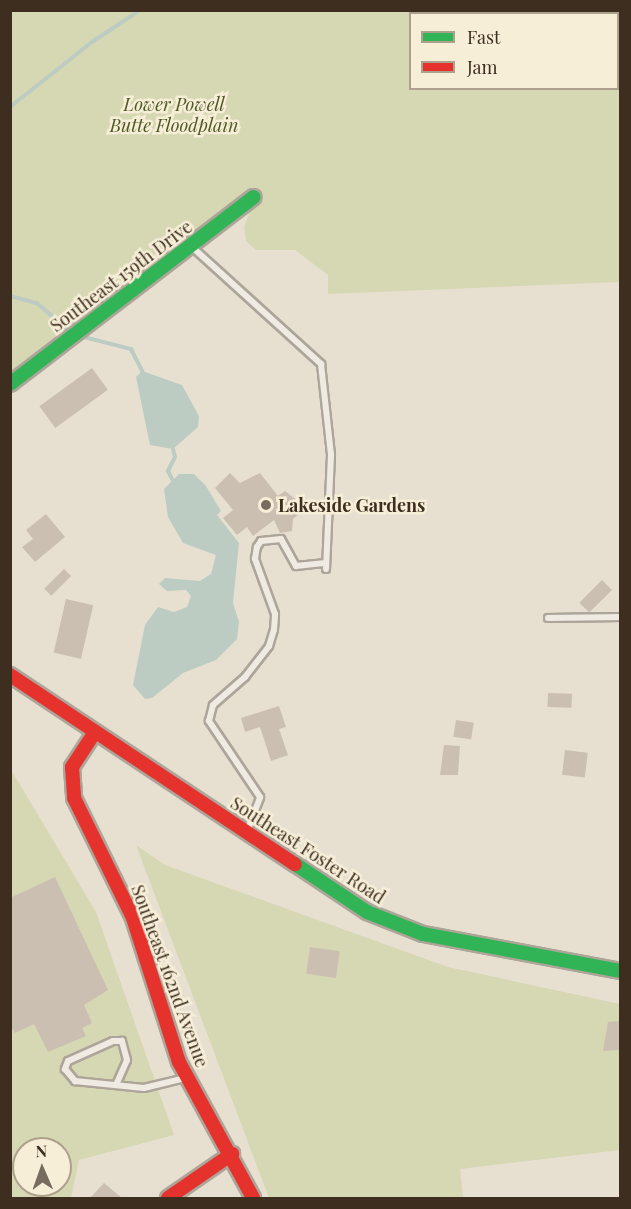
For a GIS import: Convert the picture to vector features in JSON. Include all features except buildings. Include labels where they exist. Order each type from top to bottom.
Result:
[{"type":"street","name":"Southeast 159th Drive","points":[[10,384],[254,197]]},
{"type":"street","name":"Southeast Foster Road","points":[[10,675],[351,903],[392,923],[447,939],[621,971]]},
{"type":"street","name":"Southeast 162nd Avenue","points":[[95,732],[72,767],[72,792],[133,918],[186,1077],[232,1154],[253,1198]]},
{"type":"street","points":[[168,1198],[232,1154]]},
{"type":"lane","points":[[191,245],[321,364],[331,455],[326,566],[296,566],[281,539],[273,538],[257,548],[255,559],[275,614],[274,630],[269,646],[245,677],[213,705],[209,721],[260,797],[246,832]]},
{"type":"lane","points":[[548,618],[621,617]]},
{"type":"lane","points":[[116,1085],[127,1060],[122,1041],[113,1041],[68,1061],[65,1069],[75,1081],[116,1085],[162,1087],[186,1077]]},
{"type":"green space","name":"Lower Powell Butte Floodplain","points":[[11,11],[620,11],[620,282],[328,294],[328,275],[295,250],[256,250],[246,241],[244,227],[256,197],[234,201],[11,371]]},
{"type":"green space","points":[[10,768],[96,912],[174,1135],[79,1160],[72,1193],[72,1137],[12,1137],[12,1197],[71,1198],[11,1198]]},
{"type":"green space","points":[[136,845],[165,865],[448,967],[620,1004],[620,1150],[460,1169],[463,1198],[269,1198]]},
{"type":"shaded area","points":[[142,371],[182,385],[199,416],[198,427],[173,449],[150,445],[136,377]]},
{"type":"shaded area","points":[[179,474],[194,474],[206,486],[221,511],[217,515],[239,543],[233,603],[239,622],[237,639],[216,660],[183,673],[152,698],[145,699],[133,685],[145,625],[158,607],[174,612],[187,607],[191,596],[186,590],[167,591],[159,584],[165,578],[200,581],[211,574],[216,555],[183,543],[168,517],[164,489]]},
{"type":"waterway","points":[[10,107],[92,42],[140,10]]},
{"type":"waterway","points":[[10,296],[37,303],[70,332]]},
{"type":"waterway","points":[[80,336],[131,349],[142,371]]},
{"type":"waterway","points":[[173,449],[175,457],[168,471],[174,483]]},
{"type":"traffic: fast","points":[[10,384],[254,197]]},
{"type":"traffic: fast","points":[[295,864],[367,912],[423,934],[620,971]]},
{"type":"traffic: jam","points":[[10,675],[295,864]]},
{"type":"traffic: jam","points":[[95,732],[72,767],[74,798],[133,918],[179,1062],[253,1198]]},
{"type":"traffic: jam","points":[[168,1198],[232,1154]]},
{"type":"place","name":"Lakeside Gardens","points":[[266,505]]}]
